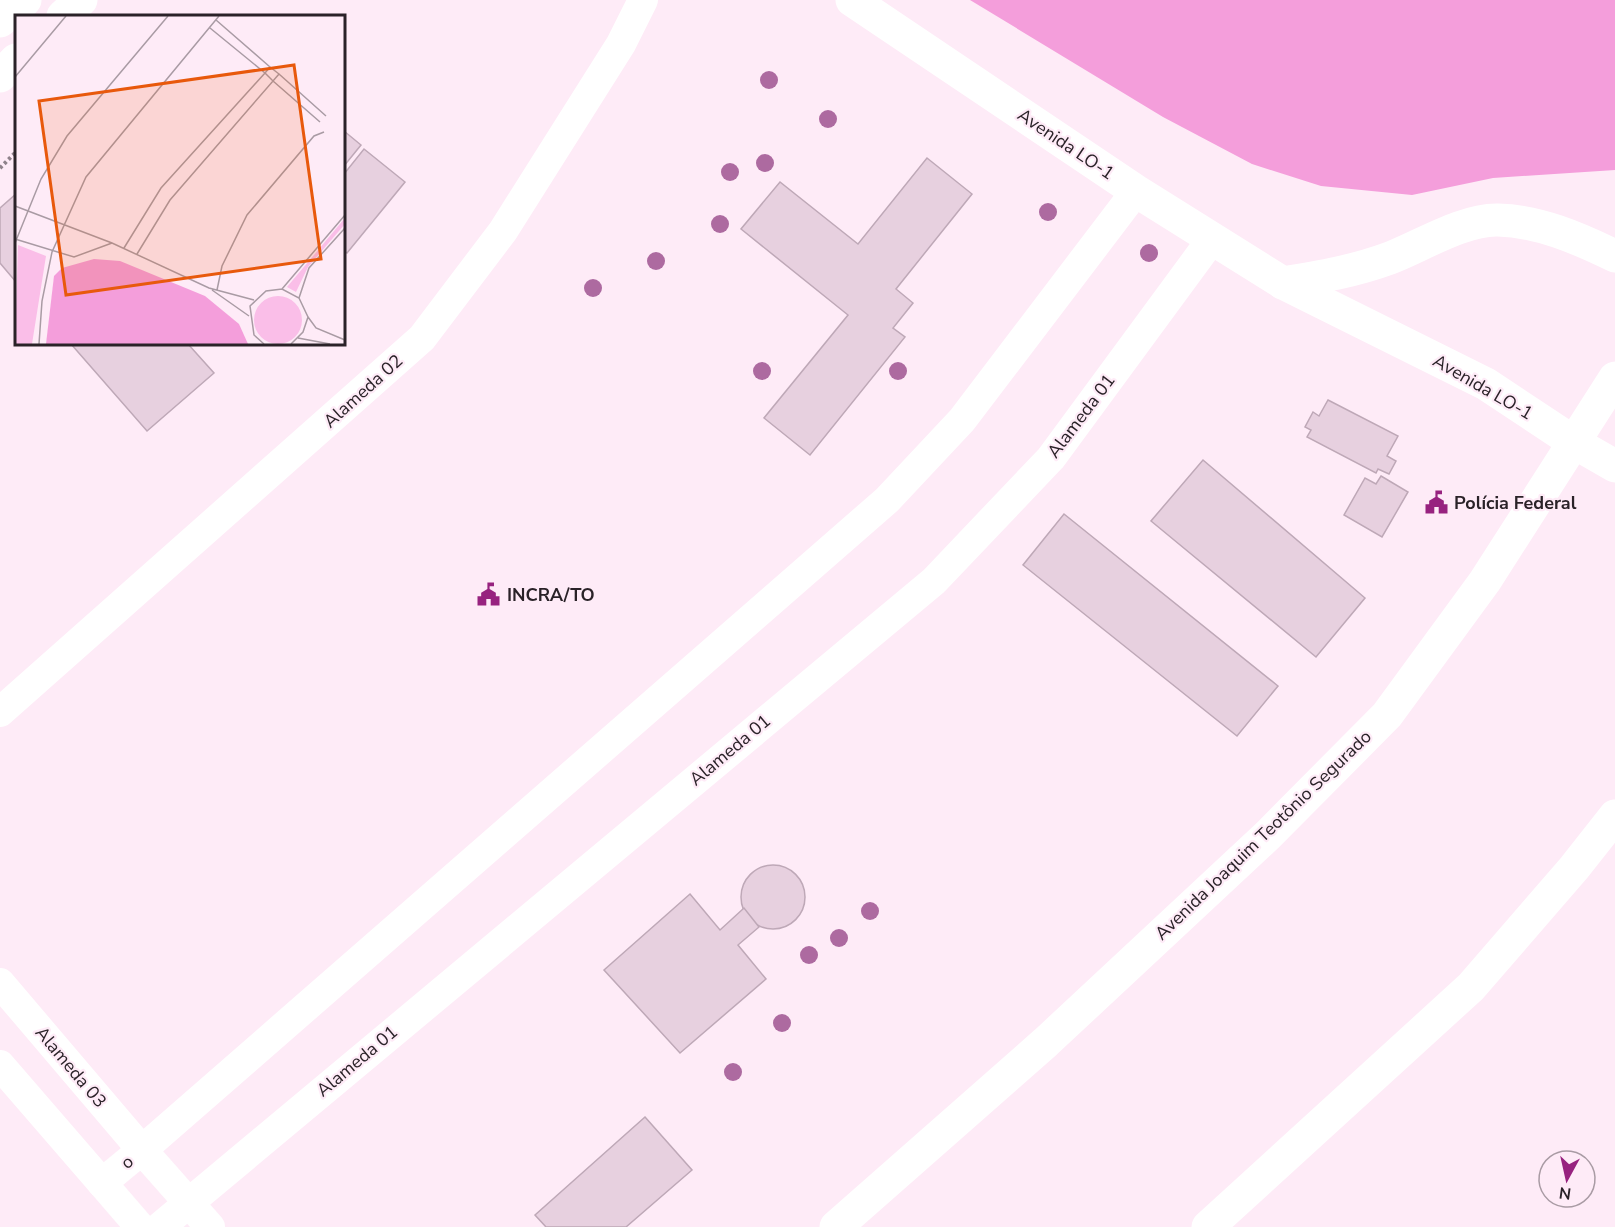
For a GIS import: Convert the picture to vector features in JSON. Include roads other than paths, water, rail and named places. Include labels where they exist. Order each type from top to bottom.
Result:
[{"type":"main road","points":[[0,21],[24,0]]},
{"type":"main road","points":[[64,15],[81,0]]},
{"type":"main road","name":"Avenida LO-1","points":[[852,0],[1136,191],[1283,283],[1486,384],[1575,443],[1615,466]]},
{"type":"main road","points":[[0,76],[15,61]]},
{"type":"main road","points":[[1283,283],[1340,274],[1390,258],[1437,236],[1481,222],[1496,220],[1534,225],[1559,232],[1615,256]]},
{"type":"main road","name":"Avenida Joaquim Teotônio Segurado","points":[[836,1227],[1046,1042],[1268,835],[1387,715],[1485,581],[1615,378]]},
{"type":"main road","points":[[1208,1227],[1471,987],[1574,868],[1615,816]]},
{"type":"street","name":"Alameda 02","points":[[0,712],[422,338],[503,231],[621,44],[643,0]]},
{"type":"street","points":[[142,1150],[887,500],[962,420],[1136,191]]},
{"type":"street","name":"Alameda 01","points":[[188,1203],[934,580],[1051,458],[1212,239]]},
{"type":"street","name":"Alameda 03","points":[[0,983],[142,1150]]},
{"type":"street","points":[[0,1065],[140,1227]]},
{"type":"street","name":"o","points":[[102,1184],[142,1150],[188,1203]]},
{"type":"street","points":[[160,1227],[188,1203],[210,1227]]},
{"type":"place","name":"Polícia Federal","points":[[1436,503]]},
{"type":"place","name":"INCRA/TO","points":[[489,595]]}]
